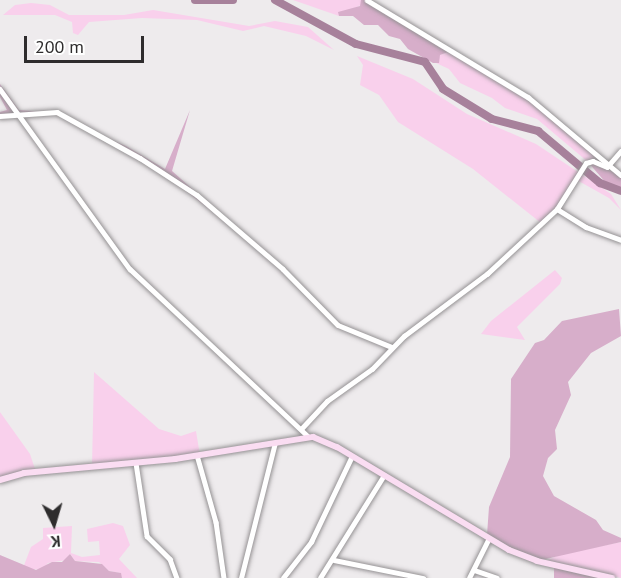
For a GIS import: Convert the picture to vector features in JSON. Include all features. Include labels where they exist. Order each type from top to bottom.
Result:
[{"type":"street","points":[[367,0],[528,97],[621,175]]},
{"type":"street","points":[[0,89],[130,269],[309,437],[352,456],[488,540],[537,561],[612,578]]},
{"type":"street","points":[[0,116],[61,113],[174,178],[283,270],[339,325],[392,347]]},
{"type":"street","points":[[609,165],[621,151]]},
{"type":"street","points":[[301,429],[327,401],[378,365],[392,347],[487,274],[557,209],[578,173],[586,164],[593,161],[609,165]]},
{"type":"street","points":[[557,209],[580,224],[621,240]]},
{"type":"street","points":[[0,480],[24,473],[136,463],[309,437]]},
{"type":"street","points":[[241,578],[275,443]]},
{"type":"street","points":[[197,455],[216,522],[224,578]]},
{"type":"street","points":[[283,578],[311,542],[352,456]]},
{"type":"street","points":[[136,463],[147,536],[170,559],[177,578]]},
{"type":"street","points":[[320,578],[334,560],[384,475]]},
{"type":"street","points":[[470,578],[488,540]]},
{"type":"street","points":[[334,560],[423,578]]},
{"type":"street","points":[[474,570],[497,578]]},
{"type":"shaded area","points":[[293,0],[361,0],[361,5],[339,16]]},
{"type":"shaded area","points":[[361,0],[367,0],[451,51],[440,55],[439,63],[433,63],[408,49],[400,39],[389,36],[378,25],[364,25],[353,16],[339,16],[338,12],[360,6]]},
{"type":"shaded area","points":[[31,3],[50,5],[69,15],[124,15],[153,10],[249,26],[275,21],[308,27],[334,50],[306,36],[264,26],[243,31],[197,20],[142,18],[89,22],[78,35],[73,33],[72,22],[55,15],[3,15],[15,5]]},
{"type":"shaded area","points":[[451,51],[528,97],[609,165],[588,162],[537,119],[505,108],[492,98],[460,83],[449,69],[436,63],[440,55]]},
{"type":"shaded area","points":[[357,56],[413,79],[467,114],[536,144],[611,194],[621,210],[609,198],[575,179],[564,199],[541,223],[473,169],[398,122],[379,95],[360,85],[363,65]]},
{"type":"shaded area","points":[[0,84],[19,110],[45,112],[0,119],[0,112],[7,110],[0,97]]},
{"type":"shaded area","points":[[190,110],[172,171],[255,245],[173,181],[90,131],[126,146],[165,169]]},
{"type":"shaded area","points":[[588,162],[621,175],[621,188],[606,183]]},
{"type":"shaded area","points":[[555,270],[562,278],[560,284],[517,327],[525,340],[481,334],[491,321]]},
{"type":"shaded area","points":[[619,309],[621,336],[591,353],[568,382],[571,395],[555,430],[557,449],[548,458],[543,476],[554,496],[596,520],[603,530],[621,538],[621,542],[537,561],[487,535],[489,507],[510,457],[511,379],[535,343],[544,340],[562,321]]},
{"type":"shaded area","points":[[94,372],[159,429],[181,436],[196,431],[200,455],[92,467]]},
{"type":"shaded area","points":[[0,412],[30,454],[36,472],[0,480]]},
{"type":"shaded area","points":[[113,523],[123,526],[130,545],[119,559],[137,578],[122,578],[120,573],[109,571],[99,562],[75,561],[70,554],[66,560],[48,563],[42,570],[23,568],[31,547],[43,539],[43,528],[72,526],[71,553],[82,557],[100,555],[99,541],[88,542],[87,529]]},
{"type":"shaded area","points":[[621,542],[621,578],[545,561],[562,554]]},
{"type":"shaded area","points":[[70,554],[75,561],[102,564],[109,571],[121,573],[122,578],[0,578],[0,555],[36,570],[52,562],[62,562]]},
{"type":"shaded area","points":[[554,566],[612,578],[554,578]]},
{"type":"waterway","points":[[195,0],[233,0]]},
{"type":"waterway","points":[[275,0],[356,44],[425,62],[443,89],[492,119],[538,131],[600,183],[621,191]]}]
